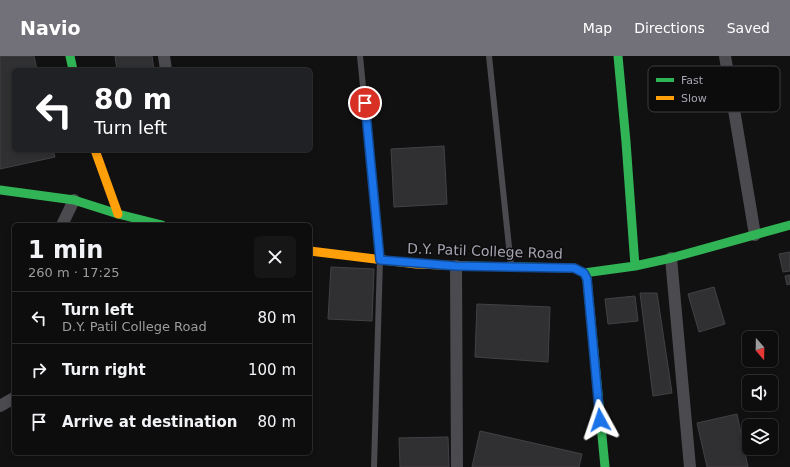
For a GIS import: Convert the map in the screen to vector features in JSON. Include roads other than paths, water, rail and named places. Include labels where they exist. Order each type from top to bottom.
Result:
[{"type":"street","points":[[70,56],[73,68]]},
{"type":"street","points":[[164,56],[166,68]]},
{"type":"street","points":[[618,56],[635,266]]},
{"type":"street","points":[[725,56],[727,66]]},
{"type":"street","points":[[734,112],[755,235]]},
{"type":"street","points":[[96,152],[118,214]]},
{"type":"street","points":[[0,190],[74,200],[118,214],[154,223]]},
{"type":"street","points":[[63,223],[74,200]]},
{"type":"street","points":[[605,467],[587,279],[584,273],[635,266],[671,258],[790,225]]},
{"type":"street","name":"D.Y. Patil College Road","points":[[312,251],[380,260],[456,266],[574,268],[584,273]]},
{"type":"street","points":[[671,258],[690,467]]},
{"type":"street","points":[[456,266],[457,467]]},
{"type":"street","points":[[0,406],[12,399]]},
{"type":"lane","points":[[360,56],[380,260],[374,467]]},
{"type":"lane","points":[[490,56],[511,267]]}]
